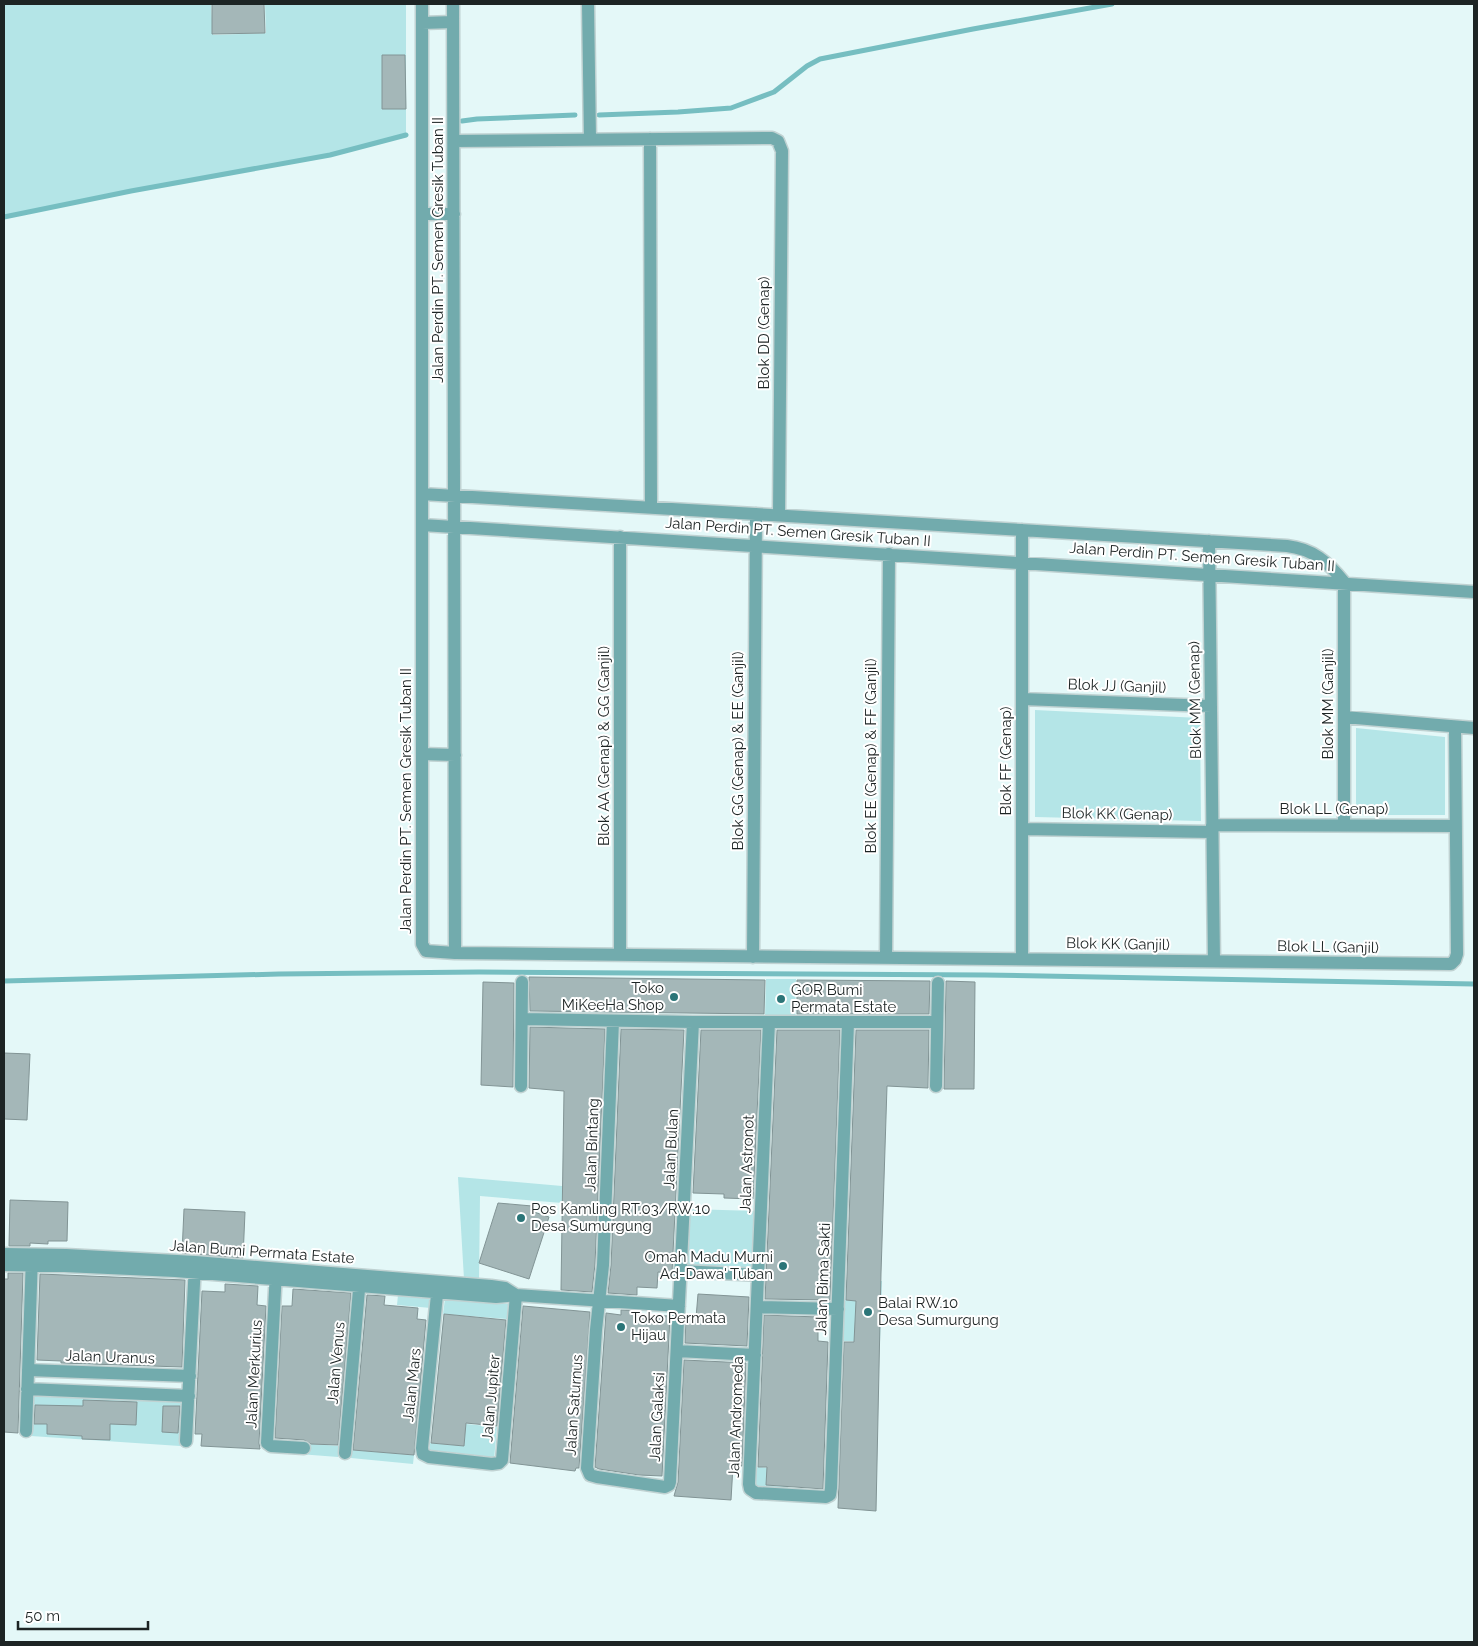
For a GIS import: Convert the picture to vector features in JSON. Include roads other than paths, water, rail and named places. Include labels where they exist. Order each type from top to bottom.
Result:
[{"type":"street","name":"Jalan Perdin PT. Semen Gresik Tuban II","points":[[422,4],[422,942],[424,948],[429,952],[455,953],[453,4]]},
{"type":"street","points":[[588,4],[590,140]]},
{"type":"street","points":[[422,22],[453,22]]},
{"type":"street","name":"Blok DD (Genap)","points":[[650,139],[772,138],[780,144],[782,152],[779,515]]},
{"type":"street","points":[[454,141],[650,139],[651,508]]},
{"type":"street","points":[[422,214],[454,214]]},
{"type":"street","name":"Jalan Perdin PT. Semen Gresik Tuban II","points":[[422,494],[1300,548],[1312,552],[1325,561],[1344,582]]},
{"type":"street","name":"Blok GG (Genap) & EE (Ganjil)","points":[[753,957],[756,514]]},
{"type":"street","name":"Jalan Perdin PT. Semen Gresik Tuban II","points":[[422,525],[1344,582]]},
{"type":"street","name":"Blok FF (Genap)","points":[[1022,530],[1022,960]]},
{"type":"street","name":"Blok AA (Genap) & GG (Ganjil)","points":[[620,537],[620,955]]},
{"type":"street","name":"Blok MM (Genap)","points":[[1209,541],[1214,961]]},
{"type":"street","name":"Blok EE (Genap) & FF (Ganjil)","points":[[886,958],[889,554]]},
{"type":"street","points":[[1344,582],[1474,592]]},
{"type":"street","name":"Blok MM (Ganjil)","points":[[1344,582],[1344,826]]},
{"type":"street","name":"Blok JJ (Ganjil)","points":[[1022,699],[1211,706]]},
{"type":"street","points":[[1344,717],[1474,728]]},
{"type":"street","points":[[1455,727],[1456,826]]},
{"type":"street","points":[[422,754],[455,755]]},
{"type":"street","name":"Blok LL (Genap)","points":[[1212,829],[1456,826]]},
{"type":"street","name":"Blok LL (Ganjil)","points":[[1214,961],[1452,963],[1457,955],[1456,826]]},
{"type":"street","name":"Blok KK (Genap)","points":[[1022,829],[1212,829]]},
{"type":"street","name":"Blok KK (Ganjil)","points":[[455,953],[1214,961]]},
{"type":"street","points":[[521,1086],[522,982]]},
{"type":"street","points":[[936,1086],[938,983]]},
{"type":"street","points":[[522,1019],[693,1022],[937,1022]]},
{"type":"street","name":"Jalan Bintang","points":[[599,1301],[603,1265],[613,1020]]},
{"type":"street","name":"Jalan Bulan","points":[[679,1306],[693,1022]]},
{"type":"street","name":"Jalan Astronot","points":[[757,1307],[769,1022]]},
{"type":"street","name":"Jalan Bima Sakti","points":[[789,1495],[826,1497],[830,1495],[831,1491],[848,1023]]},
{"type":"street","name":"Jalan Bumi Permata Estate","points":[[4,1254],[32,1259],[195,1267],[438,1287],[496,1297],[516,1295],[679,1306]]},
{"type":"street","points":[[26,1432],[32,1259]]},
{"type":"street","name":"Jalan Bumi Permata Estate","points":[[4,1265],[32,1259]]},
{"type":"street","points":[[186,1442],[195,1267]]},
{"type":"street","points":[[681,1271],[759,1275]]},
{"type":"street","name":"Jalan Merkurius","points":[[276,1274],[267,1444],[271,1446],[304,1448]]},
{"type":"street","name":"Jalan Venus","points":[[344,1452],[359,1281]]},
{"type":"street","name":"Jalan Mars","points":[[438,1287],[423,1452],[427,1457],[460,1461]]},
{"type":"street","name":"Jalan Jupiter","points":[[460,1461],[492,1464],[499,1463],[502,1460],[516,1295]]},
{"type":"street","name":"Jalan Saturnus","points":[[599,1301],[586,1468],[591,1476],[626,1482]]},
{"type":"street","name":"Jalan Galaksi","points":[[626,1482],[663,1487],[667,1487],[670,1483],[679,1306]]},
{"type":"street","points":[[757,1307],[838,1309]]},
{"type":"street","name":"Jalan Andromeda","points":[[757,1307],[749,1486],[756,1493],[789,1495]]},
{"type":"street","points":[[677,1351],[755,1355]]},
{"type":"street","name":"Jalan Uranus","points":[[28,1370],[190,1376]]},
{"type":"street","points":[[28,1389],[189,1396]]},
{"type":"waterway","points":[[599,115],[731,108],[774,92],[807,66],[820,59],[1112,4]]},
{"type":"waterway","points":[[462,121],[575,115]]},
{"type":"waterway","points":[[4,217],[131,191],[330,155],[406,135]]},
{"type":"waterway","points":[[4,981],[279,974],[479,972],[985,975],[1474,984]]},
{"type":"place","name":"Toko MiKeeHa Shop","points":[[674,997]]},
{"type":"place","name":"GOR Bumi Permata Estate","points":[[781,999]]},
{"type":"place","name":"Pos Kamling RT.03/RW.10 Desa Sumurgung","points":[[521,1218]]},
{"type":"place","name":"Omah Madu Murni Ad-Dawa' Tuban","points":[[783,1266]]},
{"type":"place","name":"Balai RW.10 Desa Sumurgung","points":[[868,1312]]},
{"type":"place","name":"Toko Permata Hijau","points":[[621,1327]]}]
